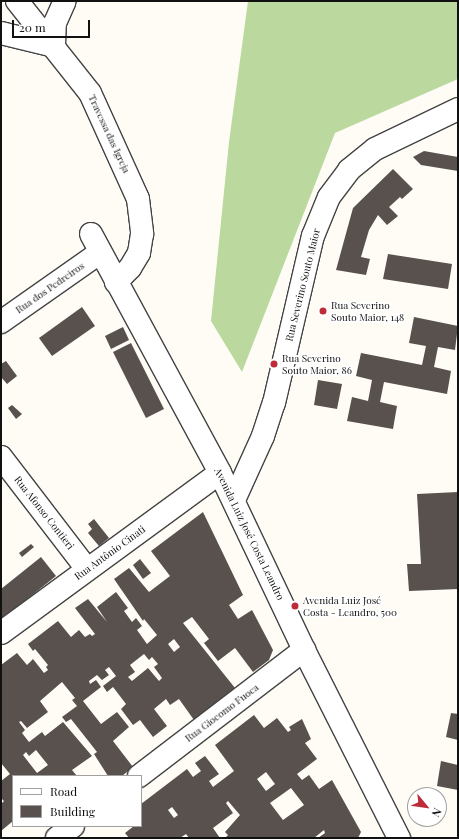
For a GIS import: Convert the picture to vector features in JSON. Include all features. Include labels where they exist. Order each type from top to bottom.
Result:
[{"type":"street","name":"Travessa das Igreja","points":[[17,1],[90,93],[138,199],[142,234],[139,253],[130,268],[116,282]]},
{"type":"street","points":[[1,33],[54,46],[55,23],[65,1]]},
{"type":"street","name":"Rua Severino Souto Maior","points":[[234,500],[263,436],[274,403],[314,236],[329,196],[349,170],[375,149],[458,109]]},
{"type":"street","name":"Avenida Luiz José Costa Leandro","points":[[95,244],[220,472],[304,650],[395,836]]},
{"type":"street","name":"Rua dos Pedreiros","points":[[1,322],[95,244]]},
{"type":"street","name":"Rua Afonso Contieri","points":[[1,457],[87,569]]},
{"type":"street","name":"Rua Antônio Cinati","points":[[1,633],[220,472]]},
{"type":"street","name":"Rua Giocomo Fuoca","points":[[140,775],[304,650]]},
{"type":"street","points":[[57,838],[72,827]]},
{"type":"green space","points":[[248,1],[458,1],[458,79],[335,133],[242,372],[211,321],[229,142]]},
{"type":"building","points":[[424,151],[458,157],[458,171],[421,165],[413,157]]},
{"type":"building","points":[[393,169],[413,189],[402,199],[400,197],[389,207],[398,216],[387,225],[378,215],[369,230],[361,257],[370,259],[366,275],[336,270],[353,208]]},
{"type":"building","points":[[388,254],[452,264],[448,289],[383,279]]},
{"type":"building","points":[[82,307],[95,326],[52,356],[39,338]]},
{"type":"building","points":[[414,317],[458,326],[455,350],[438,347],[434,367],[451,371],[447,394],[384,382],[380,402],[397,406],[393,429],[347,421],[352,397],[368,401],[372,380],[356,376],[361,353],[422,365],[426,346],[409,343]]},
{"type":"building","points":[[123,327],[129,340],[111,349],[105,336]]},
{"type":"building","points":[[131,343],[164,409],[146,418],[113,352]]},
{"type":"building","points":[[6,361],[17,376],[7,384],[1,377],[1,364]]},
{"type":"building","points":[[318,380],[342,384],[337,409],[314,405]]},
{"type":"building","points":[[12,405],[22,414],[16,419],[8,408]]},
{"type":"building","points":[[458,492],[458,589],[409,591],[407,564],[421,564],[417,494]]},
{"type":"building","points":[[203,512],[243,595],[229,605],[238,619],[252,610],[273,650],[269,660],[253,672],[235,648],[218,661],[204,643],[209,639],[192,617],[183,623],[235,688],[194,720],[179,699],[170,705],[166,699],[154,709],[167,726],[153,737],[140,720],[133,725],[121,709],[126,704],[113,687],[107,692],[103,686],[116,676],[109,667],[105,670],[109,675],[102,680],[97,675],[89,681],[90,684],[96,680],[101,687],[83,701],[101,724],[117,712],[129,727],[113,741],[133,767],[123,775],[107,775],[94,754],[97,752],[71,719],[66,722],[62,717],[77,706],[72,700],[75,698],[62,682],[40,701],[48,712],[27,728],[21,721],[19,722],[25,730],[22,733],[29,742],[42,732],[45,736],[63,722],[92,756],[72,770],[76,775],[12,775],[12,822],[1,831],[1,804],[4,801],[1,798],[1,781],[10,774],[1,763],[1,665],[17,653],[27,665],[33,659],[44,673],[48,670],[46,667],[48,665],[35,649],[33,651],[28,644],[58,621],[71,637],[79,630],[85,637],[90,634],[92,636],[95,634],[75,608],[88,599],[107,622],[97,607],[116,592],[128,608],[124,611],[132,622],[136,618],[142,626],[137,630],[147,644],[157,635],[144,619],[143,621],[114,579],[129,568],[149,592],[170,576],[151,551]],"holes":[[[174,639],[180,647],[174,652],[168,644]],[[144,654],[149,660],[152,657],[158,664],[154,667],[162,678],[159,681],[148,668],[132,681],[128,677],[135,672],[130,665]],[[36,750],[48,765],[37,773],[23,755],[26,752],[29,756]]]},
{"type":"building","points":[[94,519],[109,538],[99,546],[88,533],[92,529],[88,524]]},
{"type":"building","points":[[31,544],[34,547],[22,557],[19,553]]},
{"type":"building","points":[[41,557],[56,576],[1,620],[1,589]]},
{"type":"building","points":[[140,559],[151,573],[143,579],[133,565]]},
{"type":"building","points":[[451,713],[458,714],[458,740],[446,737]]},
{"type":"building","points":[[254,715],[264,728],[277,718],[288,732],[291,730],[289,727],[302,719],[311,739],[305,743],[317,759],[297,774],[302,780],[309,775],[319,789],[332,780],[361,832],[358,838],[318,838],[325,833],[324,830],[314,838],[225,838],[228,835],[225,832],[240,815],[228,801],[226,803],[233,813],[213,828],[220,838],[189,838],[186,834],[180,838],[129,838],[125,833],[133,827],[142,827],[142,803],[187,769],[193,777],[201,771],[195,763],[205,756],[219,774],[209,781],[213,787],[234,771],[215,745]],"holes":[[[266,772],[275,784],[266,791],[257,779]],[[291,788],[304,805],[283,820],[270,803]],[[172,807],[178,815],[174,818],[168,810]]]},
{"type":"building","points":[[441,761],[458,765],[458,790],[437,786]]},
{"type":"place","name":"Rua Severino Souto Maior, 148","points":[[323,311]]},
{"type":"place","name":"Rua Severino Souto Maior, 86","points":[[274,364]]},
{"type":"place","name":"Avenida Luiz José Costa - Leandro, 500","points":[[295,606]]}]
